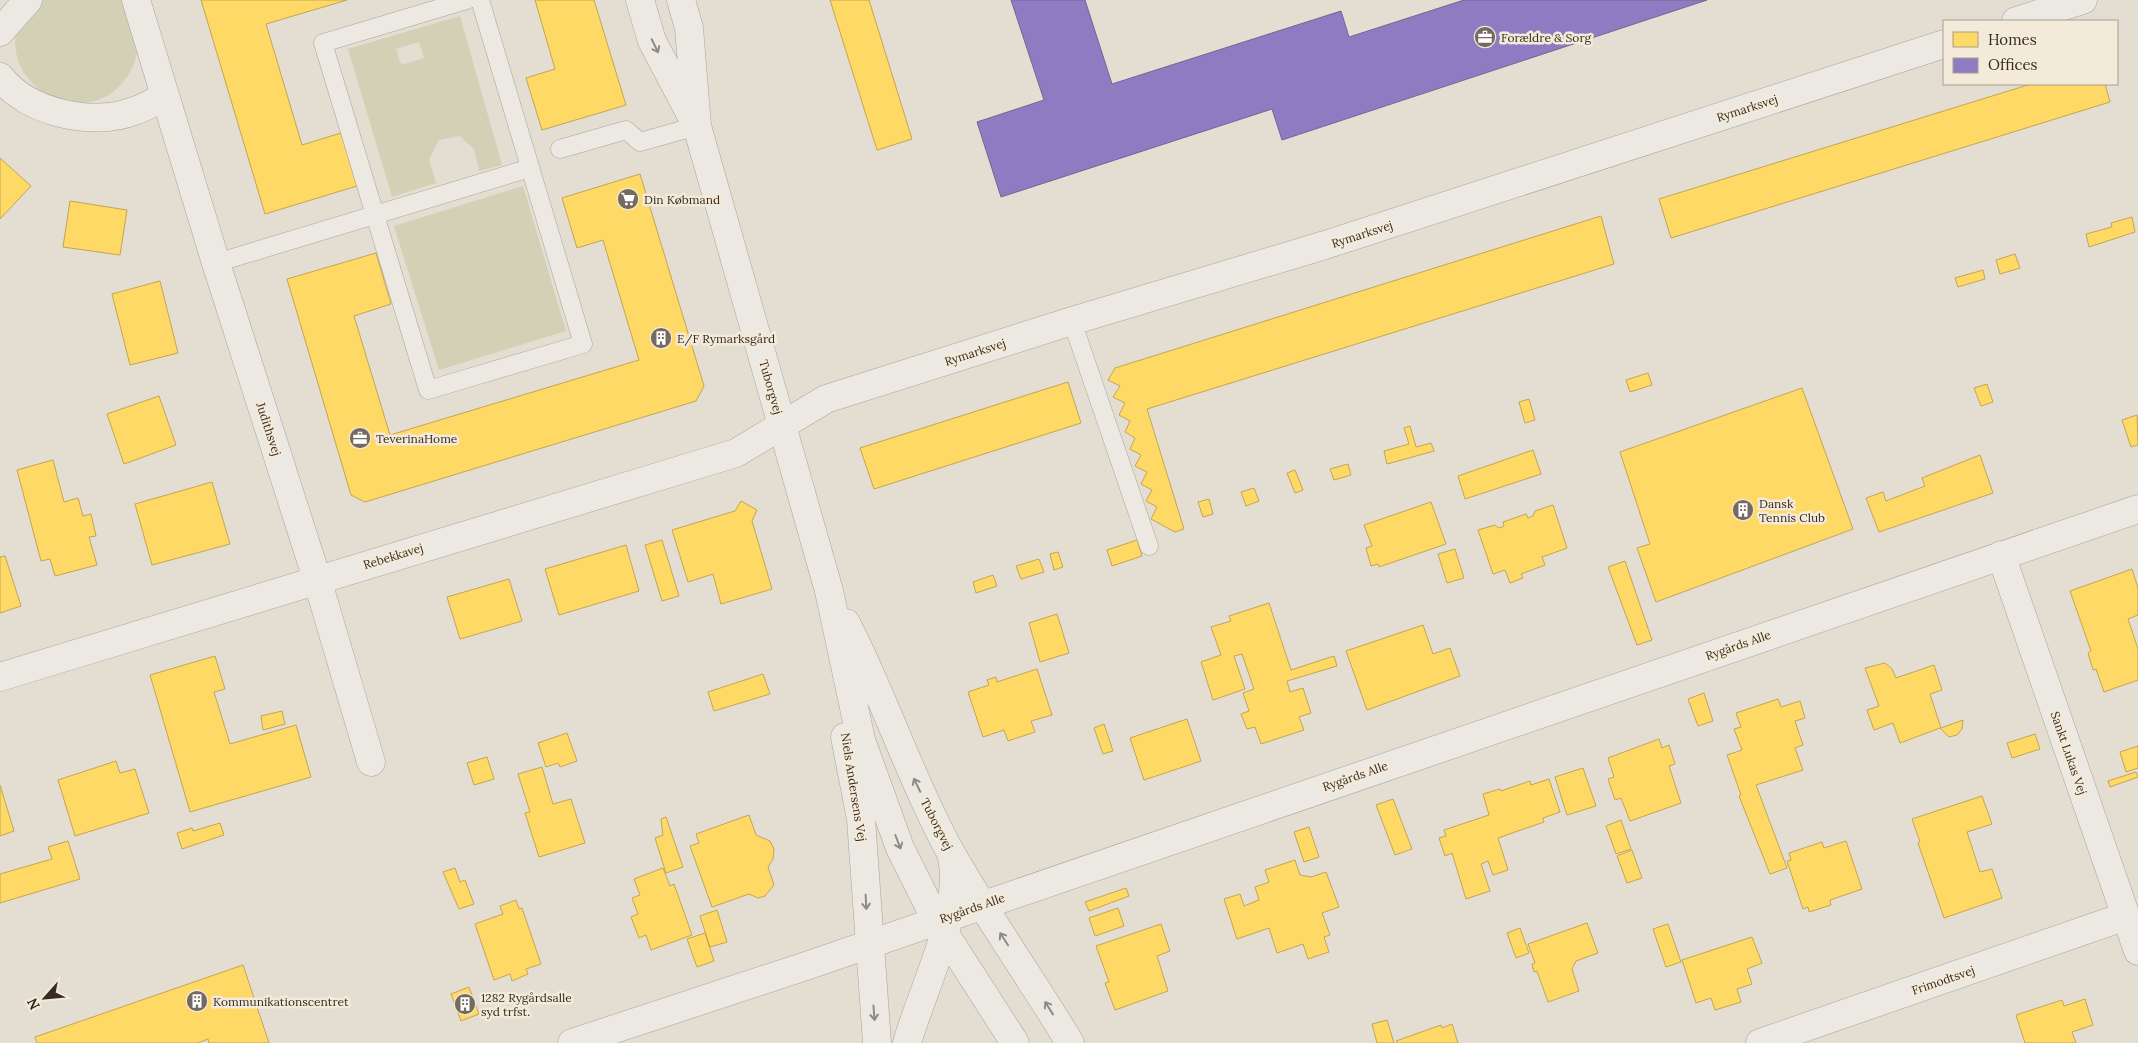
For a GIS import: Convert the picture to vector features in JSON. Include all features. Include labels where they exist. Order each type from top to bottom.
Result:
[{"type":"street","points":[[0,32],[28,0]]},
{"type":"street","name":"Judithsvej","points":[[136,0],[216,263],[317,579],[371,762]]},
{"type":"street","name":"Tuborgvej","points":[[640,0],[652,41],[696,126],[829,591],[861,740],[900,848],[1015,1043]]},
{"type":"street","name":"Tuborgvej","points":[[681,0],[689,28],[696,126]]},
{"type":"street","points":[[2019,20],[2083,0]]},
{"type":"street","name":"Rymarksvej","points":[[782,425],[826,399],[1072,321],[1363,233],[1943,44]]},
{"type":"street","points":[[0,77],[31,102],[64,115],[108,117],[134,112],[165,96]]},
{"type":"street","name":"Rebekkavej","points":[[0,677],[736,453],[782,425]]},
{"type":"street","name":"Rygårds Alle","points":[[572,1043],[869,944],[943,923],[982,904],[2138,509]]},
{"type":"street","name":"Sankt Lukas Vej","points":[[2001,555],[2138,950]]},
{"type":"street","name":"Tuborgvej","points":[[829,591],[870,671],[914,779],[951,852],[1070,1043]]},
{"type":"street","name":"Niels Andersens Vej","points":[[829,591],[846,742],[861,819],[877,1043]]},
{"type":"street","points":[[907,1043],[943,923],[955,894],[955,872],[951,852]]},
{"type":"street","name":"Frimodtsvej","points":[[1760,1043],[2126,916]]},
{"type":"lane","points":[[467,0],[323,43],[428,390],[583,344],[480,0]]},
{"type":"lane","points":[[560,149],[626,130],[640,142],[696,126]]},
{"type":"lane","points":[[216,263],[530,168]]},
{"type":"lane","points":[[1072,321],[1149,546]]},
{"type":"green space","points":[[32,0],[122,0],[128,9],[137,43],[136,59],[127,77],[110,94],[91,102],[71,103],[51,97],[34,85],[22,69],[16,49],[17,26],[21,16]]},
{"type":"green space","points":[[460,16],[502,165],[479,171],[474,149],[460,136],[439,140],[429,160],[436,183],[392,197],[348,49]],"holes":[[[419,42],[424,58],[401,65],[396,49]]]},
{"type":"green space","points":[[523,186],[566,331],[439,370],[394,226]]},
{"type":"building: Homes","points":[[201,0],[347,0],[266,24],[302,145],[341,133],[357,186],[265,214]]},
{"type":"building: Homes","points":[[535,0],[594,0],[626,105],[542,130],[526,78],[555,69]]},
{"type":"building: Homes","points":[[830,0],[869,0],[912,139],[877,150]]},
{"type":"building: Homes","points":[[2028,85],[2105,85],[2110,102],[1671,238],[1659,199]]},
{"type":"building: Homes","points":[[0,158],[31,186],[0,219]]},
{"type":"building: Homes","name":"E/F Rymarksgård","points":[[640,174],[704,386],[696,401],[365,502],[351,495],[287,279],[376,253],[391,304],[354,316],[390,435],[639,360],[603,240],[577,248],[562,198]]},
{"type":"building: Homes","points":[[70,201],[127,210],[120,255],[63,247]]},
{"type":"building: Homes","points":[[1601,216],[1614,264],[1147,409],[1184,529],[1175,532],[1151,519],[1157,507],[1146,501],[1152,490],[1141,484],[1147,472],[1135,466],[1141,455],[1130,449],[1135,438],[1125,432],[1130,421],[1119,415],[1125,403],[1113,397],[1120,386],[1108,380],[1115,368]]},
{"type":"building: Homes","points":[[2132,217],[2135,232],[2089,247],[2086,234],[2112,227],[2111,223]]},
{"type":"building: Homes","points":[[2015,254],[2020,268],[2000,274],[1996,260]]},
{"type":"building: Homes","points":[[1983,270],[1985,279],[1958,287],[1955,278]]},
{"type":"building: Homes","points":[[160,281],[178,353],[130,365],[112,294]]},
{"type":"building: Homes","points":[[1648,373],[1652,385],[1630,392],[1626,380]]},
{"type":"building: Homes","points":[[1068,382],[1081,423],[874,489],[860,448]]},
{"type":"building: Homes","points":[[1987,384],[1993,402],[1981,406],[1974,388]]},
{"type":"building: Homes","name":"Dansk Tennis Club","points":[[1802,388],[1853,529],[1656,602],[1637,548],[1650,544],[1620,452]]},
{"type":"building: Homes","points":[[159,396],[176,445],[124,464],[107,414]]},
{"type":"building: Homes","points":[[1529,399],[1535,420],[1525,423],[1519,402]]},
{"type":"building: Homes","points":[[2137,415],[2138,445],[2131,447],[2122,420]]},
{"type":"building: Homes","points":[[1410,426],[1416,447],[1431,443],[1434,451],[1387,464],[1384,451],[1409,444],[1404,428]]},
{"type":"building: Homes","points":[[1533,450],[1541,474],[1465,499],[1458,476]]},
{"type":"building: Homes","points":[[1980,455],[1993,493],[1879,532],[1866,498],[1883,492],[1886,501],[1925,486],[1922,478]]},
{"type":"building: Homes","points":[[53,460],[64,502],[78,498],[83,516],[91,514],[96,536],[89,537],[97,565],[55,576],[50,559],[41,561],[17,470]]},
{"type":"building: Homes","points":[[1348,464],[1351,475],[1334,480],[1330,469]]},
{"type":"building: Homes","points":[[1295,470],[1303,490],[1295,493],[1287,473]]},
{"type":"building: Homes","points":[[212,482],[230,544],[152,565],[135,504]]},
{"type":"building: Homes","points":[[1254,488],[1259,501],[1246,506],[1241,492]]},
{"type":"building: Homes","points":[[1209,499],[1213,514],[1203,517],[1198,502]]},
{"type":"building: Homes","points":[[741,501],[757,510],[752,521],[772,589],[721,604],[713,574],[688,582],[672,530],[735,511]]},
{"type":"building: Homes","points":[[1431,502],[1446,544],[1379,567],[1378,564],[1371,566],[1366,548],[1372,546],[1364,525]]},
{"type":"building: Homes","points":[[1553,505],[1567,548],[1542,557],[1545,565],[1521,574],[1523,578],[1510,583],[1505,570],[1493,574],[1478,530],[1495,525],[1499,528],[1504,526],[1503,522],[1526,514],[1528,518],[1533,516],[1535,511]]},
{"type":"building: Homes","points":[[662,540],[679,596],[662,601],[645,545]]},
{"type":"building: Homes","points":[[1137,540],[1142,556],[1112,566],[1107,550]]},
{"type":"building: Homes","points":[[626,545],[639,591],[559,615],[545,569]]},
{"type":"building: Homes","points":[[1455,549],[1464,578],[1447,583],[1438,554]]},
{"type":"building: Homes","points":[[1058,552],[1063,567],[1054,570],[1050,554]]},
{"type":"building: Homes","points":[[5,556],[21,606],[0,613],[0,557]]},
{"type":"building: Homes","points":[[1039,559],[1044,572],[1021,579],[1016,566]]},
{"type":"building: Homes","points":[[1625,561],[1652,640],[1637,645],[1608,567]]},
{"type":"building: Homes","points":[[2132,569],[2138,588],[2138,615],[2128,619],[2138,649],[2138,680],[2104,692],[2096,669],[2093,670],[2088,653],[2091,651],[2070,591]]},
{"type":"building: Homes","points":[[993,575],[997,586],[976,593],[973,582]]},
{"type":"building: Homes","points":[[509,579],[522,621],[460,639],[447,597]]},
{"type":"building: Homes","points":[[1269,603],[1291,670],[1334,656],[1337,666],[1287,681],[1290,692],[1303,688],[1311,713],[1299,717],[1304,730],[1261,744],[1255,727],[1247,729],[1241,714],[1249,711],[1243,693],[1254,689],[1242,654],[1234,656],[1245,689],[1213,700],[1201,662],[1221,655],[1211,627],[1231,621],[1229,616]]},
{"type":"building: Homes","points":[[1057,614],[1069,653],[1040,662],[1029,623]]},
{"type":"building: Homes","points":[[1423,625],[1433,654],[1450,648],[1460,676],[1367,710],[1346,651]]},
{"type":"building: Homes","points":[[215,656],[225,689],[214,692],[230,744],[296,725],[311,777],[190,812],[150,675]]},
{"type":"building: Homes","points":[[1885,663],[1892,669],[1896,678],[1934,665],[1942,690],[1930,694],[1941,728],[1963,720],[1962,729],[1957,735],[1949,737],[1940,728],[1900,743],[1893,723],[1874,730],[1867,710],[1879,706],[1865,668]]},
{"type":"building: Homes","points":[[1037,669],[1052,715],[1031,721],[1035,732],[1008,741],[1004,730],[983,737],[968,692],[989,685],[987,680],[996,677],[997,682]]},
{"type":"building: Homes","points":[[763,674],[770,694],[714,711],[708,692]]},
{"type":"building: Homes","points":[[1704,693],[1713,721],[1698,726],[1688,699]]},
{"type":"building: Homes","points":[[1778,699],[1781,707],[1800,701],[1805,718],[1795,721],[1803,745],[1795,748],[1803,770],[1756,785],[1787,868],[1770,874],[1739,796],[1741,795],[1727,755],[1742,750],[1734,729],[1741,727],[1736,713]]},
{"type":"building: Homes","points":[[282,711],[285,724],[263,730],[261,716]]},
{"type":"building: Homes","points":[[1187,719],[1201,761],[1144,780],[1130,738]]},
{"type":"building: Homes","points":[[1104,724],[1113,751],[1103,754],[1094,728]]},
{"type":"building: Homes","points":[[567,733],[577,761],[560,767],[558,763],[546,767],[538,743]]},
{"type":"building: Homes","points":[[2035,734],[2040,749],[2012,758],[2007,743]]},
{"type":"building: Homes","points":[[1659,739],[1662,748],[1669,745],[1675,764],[1669,766],[1681,803],[1630,821],[1621,798],[1615,800],[1608,779],[1614,777],[1608,758]]},
{"type":"building: Homes","points":[[2138,746],[2138,768],[2126,772],[2120,752]]},
{"type":"building: Homes","points":[[487,757],[494,779],[474,785],[467,763]]},
{"type":"building: Homes","points":[[116,761],[120,773],[135,769],[149,813],[75,836],[58,780]]},
{"type":"building: Homes","points":[[542,767],[553,804],[571,799],[585,843],[539,857],[525,813],[530,812],[518,774]]},
{"type":"building: Homes","points":[[1583,768],[1596,806],[1567,815],[1555,777]]},
{"type":"building: Homes","points":[[2136,772],[2138,777],[2110,787],[2108,781]]},
{"type":"building: Homes","points":[[1549,779],[1560,812],[1543,818],[1544,822],[1498,838],[1508,870],[1493,875],[1488,861],[1481,864],[1490,891],[1466,899],[1452,853],[1445,856],[1439,838],[1446,836],[1444,830],[1489,815],[1483,794],[1500,789],[1501,791],[1530,781],[1531,785]]},
{"type":"building: Homes","points":[[0,785],[14,831],[0,836]]},
{"type":"building: Homes","points":[[1982,796],[1992,824],[1967,832],[1980,872],[1992,869],[2002,898],[1944,918],[1918,843],[1920,842],[1912,819]]},
{"type":"building: Homes","points":[[1393,799],[1412,849],[1395,855],[1376,805]]},
{"type":"building: Homes","points":[[749,815],[756,835],[770,841],[774,849],[773,859],[768,867],[774,885],[765,896],[758,898],[749,894],[712,907],[690,846],[699,843],[696,834]]},
{"type":"building: Homes","points":[[666,817],[683,867],[666,873],[655,838],[663,835],[661,819]]},
{"type":"building: Homes","points":[[1621,820],[1631,849],[1616,854],[1606,826]]},
{"type":"building: Homes","points":[[220,823],[224,835],[182,849],[177,833],[192,828],[193,831]]},
{"type":"building: Homes","points":[[1309,827],[1319,857],[1304,862],[1294,832]]},
{"type":"building: Homes","points":[[68,841],[80,879],[0,903],[0,874],[52,859],[48,847]]},
{"type":"building: Homes","points":[[1846,841],[1862,889],[1830,900],[1831,905],[1809,912],[1808,907],[1803,909],[1787,861],[1791,860],[1789,853],[1822,842],[1824,848]]},
{"type":"building: Homes","points":[[1632,850],[1642,878],[1627,883],[1617,856]]},
{"type":"building: Homes","points":[[1295,860],[1300,875],[1311,877],[1326,872],[1339,907],[1322,913],[1330,935],[1324,937],[1329,952],[1308,959],[1303,944],[1277,953],[1269,928],[1237,939],[1224,899],[1240,894],[1244,906],[1259,900],[1255,887],[1269,882],[1265,870]]},
{"type":"building: Homes","points":[[455,868],[460,882],[465,880],[474,904],[459,909],[443,872]]},
{"type":"building: Homes","points":[[663,868],[670,886],[674,884],[692,935],[651,950],[646,935],[639,938],[631,917],[638,914],[632,898],[640,895],[634,879]]},
{"type":"building: Homes","points":[[1126,888],[1129,896],[1089,911],[1085,902]]},
{"type":"building: Homes","points":[[516,900],[519,909],[522,908],[541,964],[526,969],[528,974],[512,981],[510,974],[494,980],[475,924],[503,914],[500,906]]},
{"type":"building: Homes","points":[[1118,908],[1124,926],[1095,936],[1089,918]]},
{"type":"building: Homes","points":[[717,910],[727,942],[710,947],[700,916]]},
{"type":"building: Homes","points":[[1587,923],[1598,953],[1576,961],[1572,969],[1579,991],[1548,1002],[1537,971],[1534,972],[1532,964],[1535,963],[1528,944]]},
{"type":"building: Homes","points":[[1161,924],[1170,951],[1157,956],[1168,991],[1115,1010],[1105,983],[1109,982],[1096,946]]},
{"type":"building: Homes","points":[[1668,924],[1681,962],[1666,967],[1653,929]]},
{"type":"building: Homes","points":[[1520,928],[1529,953],[1516,958],[1507,933]]},
{"type":"building: Homes","points":[[705,933],[714,961],[697,967],[687,939]]},
{"type":"building: Homes","points":[[1752,937],[1762,963],[1747,969],[1752,984],[1737,989],[1741,1002],[1715,1010],[1711,998],[1696,1003],[1682,960]]},
{"type":"building: Homes","name":"Kommunikationscentret","points":[[243,965],[269,1043],[209,1043],[208,1039],[198,1043],[37,1043],[35,1037]]},
{"type":"building: Homes","name":"1282 Rygårdsalle syd trfst.","points":[[469,987],[479,1014],[461,1021],[451,994]]},
{"type":"building: Homes","points":[[2085,999],[2093,1025],[2072,1032],[2076,1043],[2025,1043],[2016,1015],[2062,1000],[2064,1006]]},
{"type":"building: Homes","points":[[1387,1020],[1394,1043],[1377,1043],[1372,1024]]},
{"type":"building: Homes","points":[[1452,1024],[1458,1043],[1397,1043],[1396,1041],[1441,1025],[1442,1028]]},
{"type":"building: Offices","points":[[1011,0],[1085,0],[1112,84],[1341,11],[1349,37],[1464,0],[1707,0],[1282,140],[1272,109],[1001,197],[977,122],[1044,100]]},
{"type":"place","name":"Forældre & Sorg","points":[[1485,37]]},
{"type":"place","name":"Din Købmand","points":[[628,199]]},
{"type":"place","name":"E/F Rymarksgård","points":[[661,338]]},
{"type":"place","name":"TeverinaHome","points":[[360,438]]},
{"type":"place","name":"Dansk Tennis Club","points":[[1743,510]]},
{"type":"place","name":"Kommunikationscentret","points":[[197,1001]]},
{"type":"place","name":"1282 Rygårdsalle syd trfst.","points":[[465,1004]]}]
